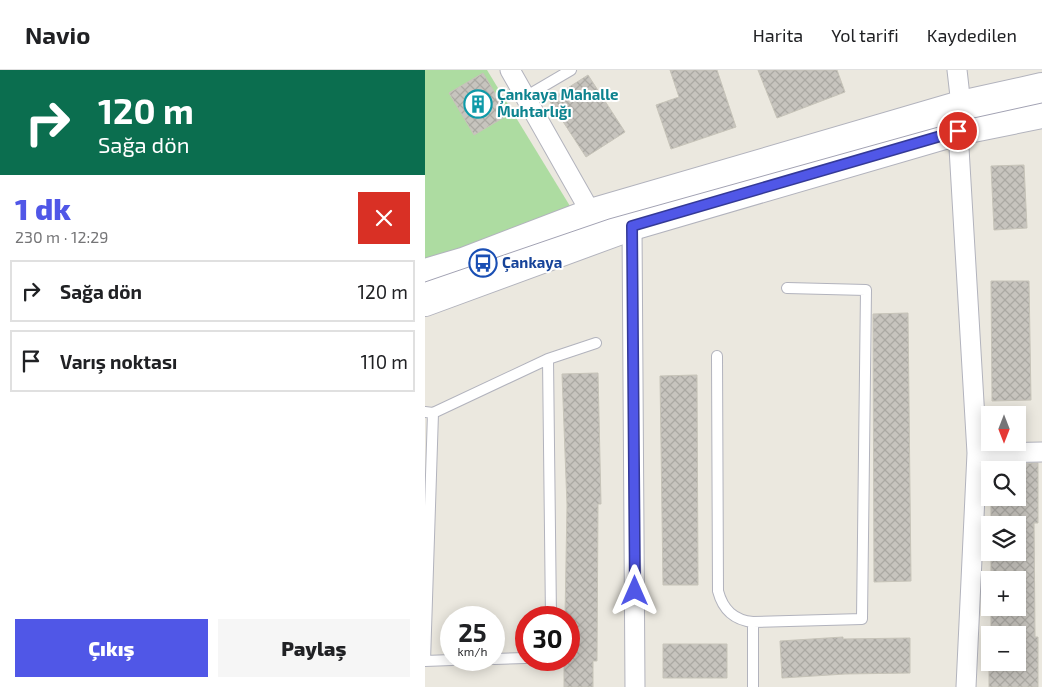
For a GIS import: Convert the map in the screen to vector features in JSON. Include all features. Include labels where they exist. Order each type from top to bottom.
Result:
[{"type":"main road","points":[[425,302],[632,226],[959,118],[1042,87]]},
{"type":"main road","points":[[425,273],[463,262],[591,212],[959,118],[1042,114]]},
{"type":"street","points":[[510,70],[591,212],[632,226],[635,687]]},
{"type":"street","points":[[957,70],[977,453],[966,687]]},
{"type":"street","points":[[977,453],[1042,452]]},
{"type":"lane","points":[[525,97],[569,70]]},
{"type":"lane","points":[[717,356],[718,591],[725,608],[738,619],[753,622],[863,619],[866,290],[787,288]]},
{"type":"lane","points":[[440,660],[425,661],[429,413],[548,359],[596,343]]},
{"type":"lane","points":[[548,359],[551,606]]},
{"type":"lane","points":[[753,622],[753,687]]},
{"type":"green space","points":[[425,70],[487,70],[573,211],[425,263]]},
{"type":"building","points":[[670,70],[717,70],[736,127],[671,149],[656,105],[679,97]]},
{"type":"building","points":[[758,70],[837,70],[845,92],[777,118]]},
{"type":"building","name":"Çankaya Mahalle Muhtarlığı","points":[[483,73],[508,115],[474,135],[449,93]]},
{"type":"building","points":[[588,75],[625,132],[586,157],[549,100]]},
{"type":"building","points":[[1024,165],[1027,228],[994,230],[991,166]]},
{"type":"building","points":[[991,281],[1029,281],[1031,400],[992,401]]},
{"type":"building","points":[[908,313],[911,581],[874,582],[873,314]]},
{"type":"building","points":[[598,373],[601,504],[598,504],[597,661],[593,661],[593,687],[564,687],[564,671],[580,671],[580,606],[565,606],[567,505],[562,374]]},
{"type":"building","points":[[697,375],[698,585],[663,585],[660,376]]},
{"type":"building","points":[[1026,463],[1038,463],[1038,523],[1034,523],[1035,637],[1038,637],[1038,687],[989,687],[989,671],[1026,671],[1026,626],[991,626],[991,616],[1026,616],[1026,571],[991,571],[991,561],[1026,561],[1026,516],[991,516],[991,506],[1026,506]]},
{"type":"building","points":[[843,637],[843,639],[910,638],[910,673],[845,674],[782,678],[780,641]]},
{"type":"building","points":[[663,644],[727,644],[727,678],[663,678]]},
{"type":"tram line","points":[[425,282],[609,219],[960,121],[1042,103]]},
{"type":"place","name":"Çankaya Mahalle Muhtarlığı","points":[[478,104]]},
{"type":"place","name":"Çankaya","points":[[483,263]]},
{"type":"route","points":[[635,591],[632,226],[958,131]]}]
